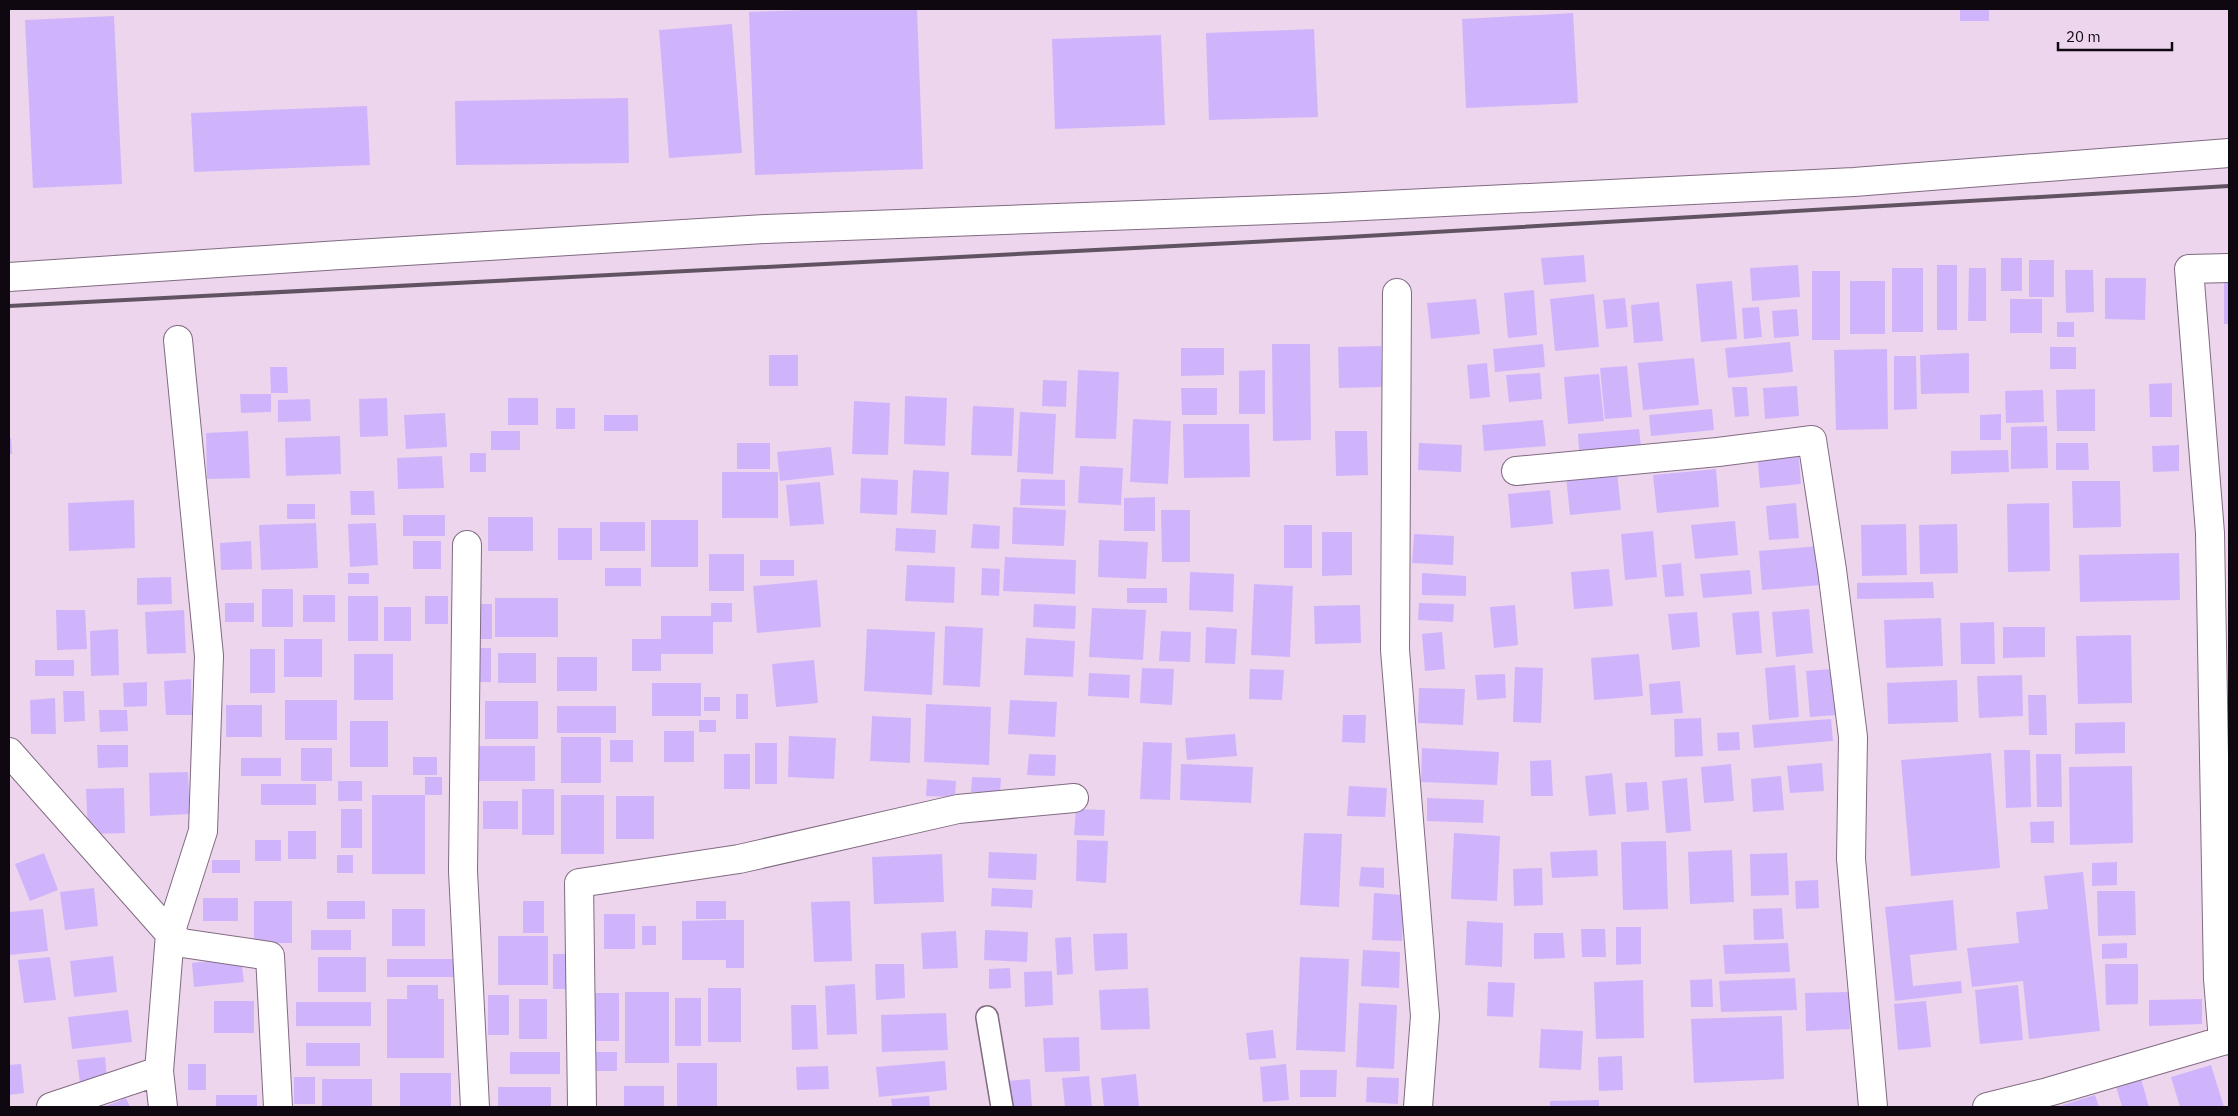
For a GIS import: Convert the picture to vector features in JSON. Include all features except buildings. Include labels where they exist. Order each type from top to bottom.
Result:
[{"type":"street","points":[[9,277],[340,254],[755,230],[1324,208],[1854,182],[2229,153]]},
{"type":"street","points":[[1987,1107],[2048,1092],[2226,1040],[2218,979],[2221,747],[2220,533],[2189,269],[2229,268]]},
{"type":"street","points":[[1397,292],[1395,650],[1425,1016],[1418,1107]]},
{"type":"street","points":[[163,1107],[159,1071],[170,934],[203,831],[209,656],[178,340]]},
{"type":"street","points":[[1516,471],[1718,452],[1812,440],[1832,570],[1853,737],[1851,859],[1873,1107]]},
{"type":"street","points":[[468,545],[463,871],[475,1107]]},
{"type":"street","points":[[9,752],[170,934],[182,943],[270,956],[278,1107]]},
{"type":"street","points":[[582,1107],[579,883],[739,859],[958,809],[1074,798]]},
{"type":"street","points":[[51,1107],[159,1071]]},
{"type":"lane","points":[[988,1017],[1002,1107]]},
{"type":"railway","points":[[9,306],[1348,237],[2229,186]]}]
